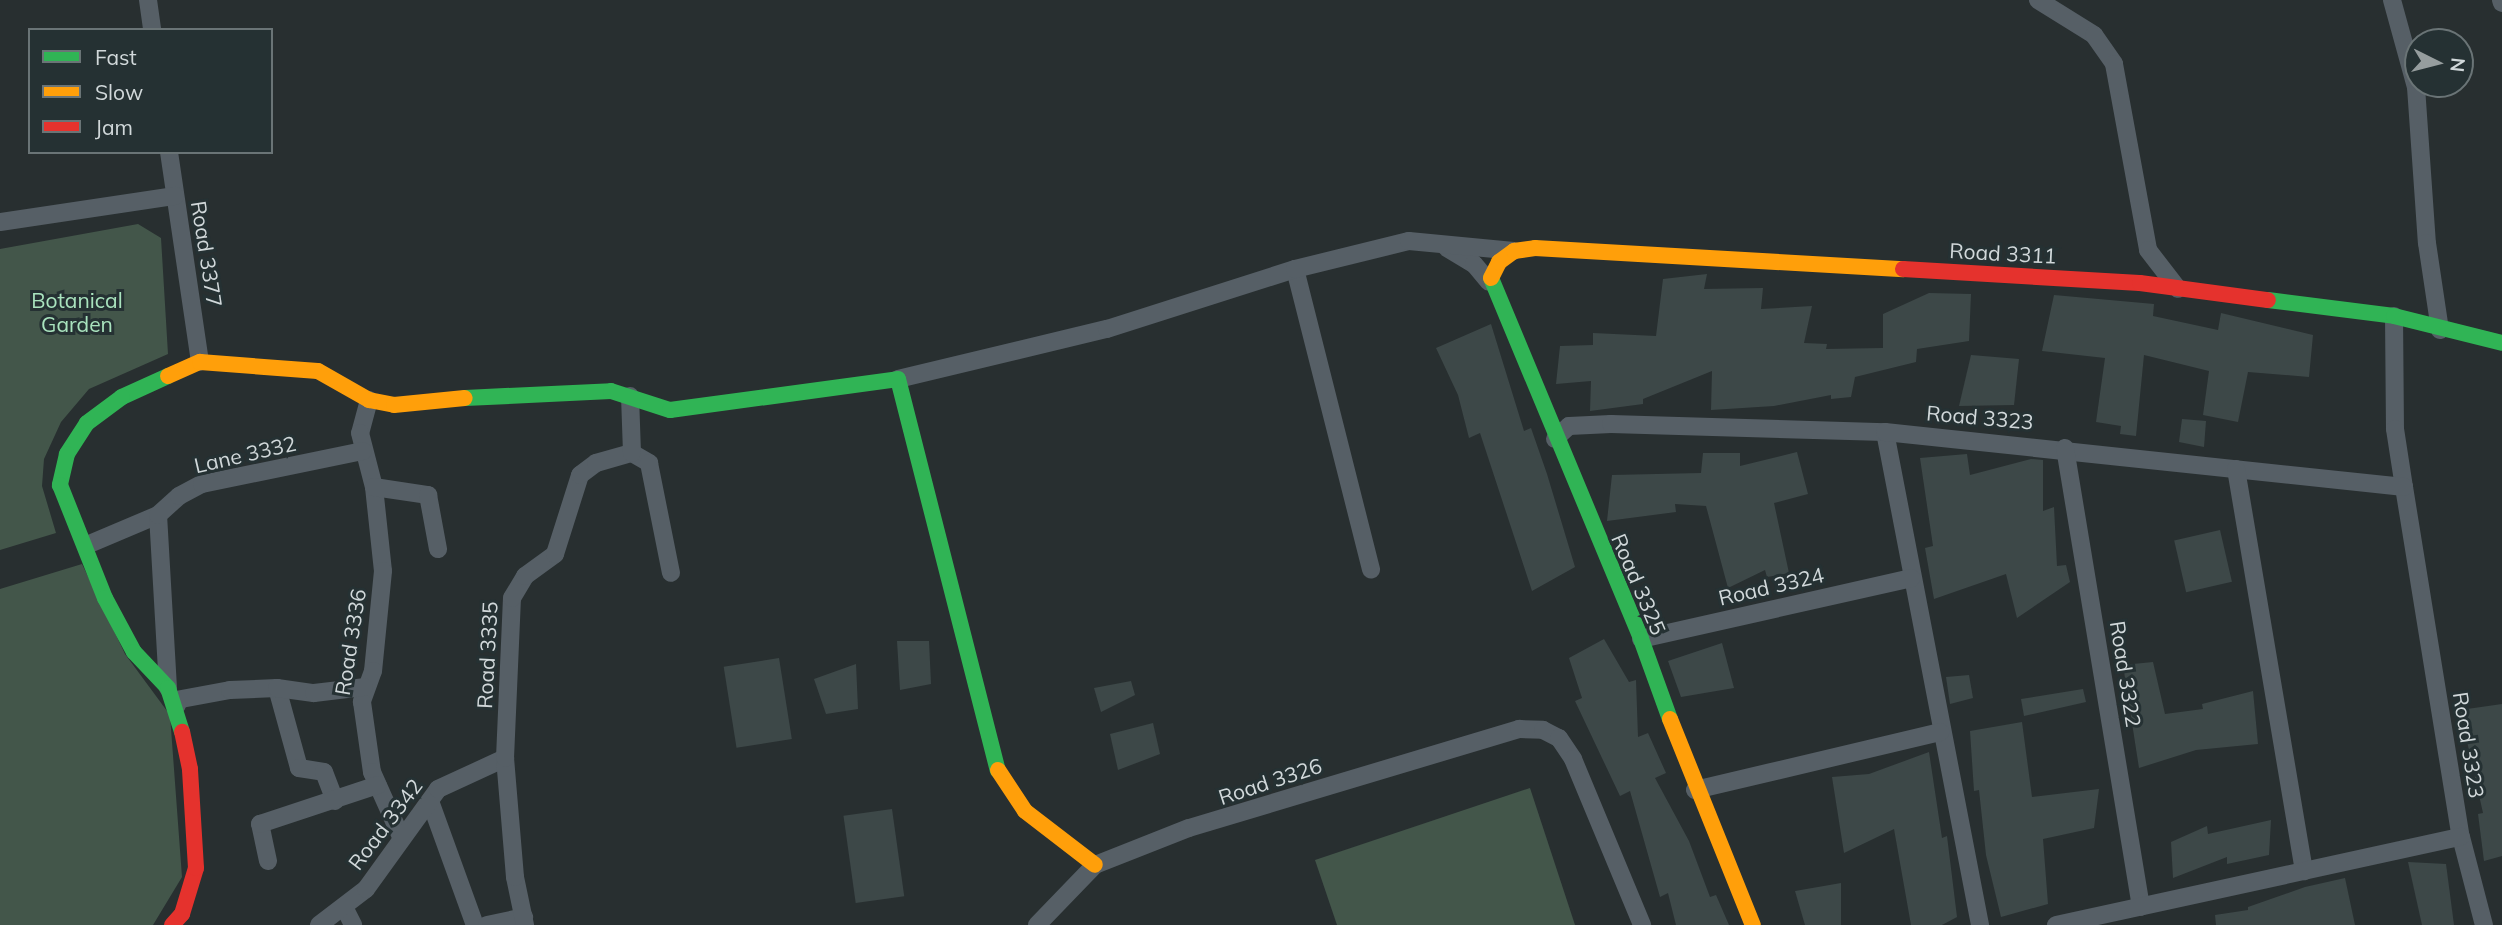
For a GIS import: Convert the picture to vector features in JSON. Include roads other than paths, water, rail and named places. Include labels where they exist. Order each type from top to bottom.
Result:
[{"type":"street","points":[[148,0],[152,28]]},
{"type":"street","points":[[2038,0],[2094,36],[2113,64],[2148,250],[2178,289]]},
{"type":"street","points":[[2392,0],[2416,87],[2427,243],[2440,330]]},
{"type":"street","name":"Road 3377","points":[[169,154],[200,362]]},
{"type":"street","points":[[0,222],[175,196]]},
{"type":"street","points":[[177,705],[168,688],[134,652],[105,598],[87,545],[60,485],[66,454],[87,423],[122,397],[200,362],[318,371],[369,400],[394,405],[528,393],[611,391],[670,410],[708,407],[898,379],[1107,329],[1295,269],[1409,242],[1434,242],[1514,251]]},
{"type":"street","points":[[1434,242],[1455,251],[1489,282],[1499,262],[1514,251]]},
{"type":"street","name":"Road 3311","points":[[1514,251],[1535,248],[2140,283],[2394,316],[2440,330],[2502,343]]},
{"type":"street","points":[[1295,269],[1371,570]]},
{"type":"street","name":"Road 3325","points":[[1489,282],[1641,639],[1696,790],[1753,925]]},
{"type":"street","name":"Road 3323","points":[[2394,316],[2395,429],[2461,837],[2484,925]]},
{"type":"street","points":[[898,379],[998,771],[1026,811],[1095,865]]},
{"type":"street","points":[[630,396],[632,453],[649,463],[671,573]]},
{"type":"street","name":"Road 3336","points":[[369,400],[360,422],[363,450],[374,487],[383,571],[373,671],[364,687],[368,755],[377,785],[402,839]]},
{"type":"street","name":"Road 3323","points":[[1555,439],[1569,426],[1611,424],[1885,432],[2065,448],[2404,487]]},
{"type":"street","points":[[1885,432],[1940,732],[1980,925]]},
{"type":"street","name":"Road 3322","points":[[2065,448],[2141,907]]},
{"type":"street","name":"Lane 3332","points":[[87,545],[158,515],[179,496],[202,484],[363,450]]},
{"type":"street","name":"Road 3335","points":[[487,925],[524,921],[515,877],[505,758],[514,590],[525,576],[555,555],[580,475],[596,463],[632,453]]},
{"type":"street","points":[[2236,469],[2304,871]]},
{"type":"street","points":[[374,487],[428,495],[438,549]]},
{"type":"street","points":[[158,515],[168,688]]},
{"type":"street","name":"Road 3324","points":[[1641,639],[1912,578]]},
{"type":"street","points":[[172,925],[182,914],[196,868],[190,769],[176,700],[230,690],[277,688],[314,693],[364,687]]},
{"type":"street","points":[[277,688],[299,768],[324,772],[335,801]]},
{"type":"street","name":"Road 3326","points":[[1037,925],[1095,865],[1189,828],[1519,729],[1543,730],[1559,738],[1573,759],[1642,925]]},
{"type":"street","points":[[1696,790],[1940,732]]},
{"type":"street","name":"Road 3342","points":[[319,925],[366,889],[447,782],[505,758]]},
{"type":"street","points":[[268,862],[260,824],[377,785]]},
{"type":"street","points":[[430,801],[475,925]]},
{"type":"street","points":[[2056,925],[2461,837]]},
{"type":"street","points":[[344,907],[353,925]]},
{"type":"park label","name":"Botanical Garden","points":[[77,312]]}]
